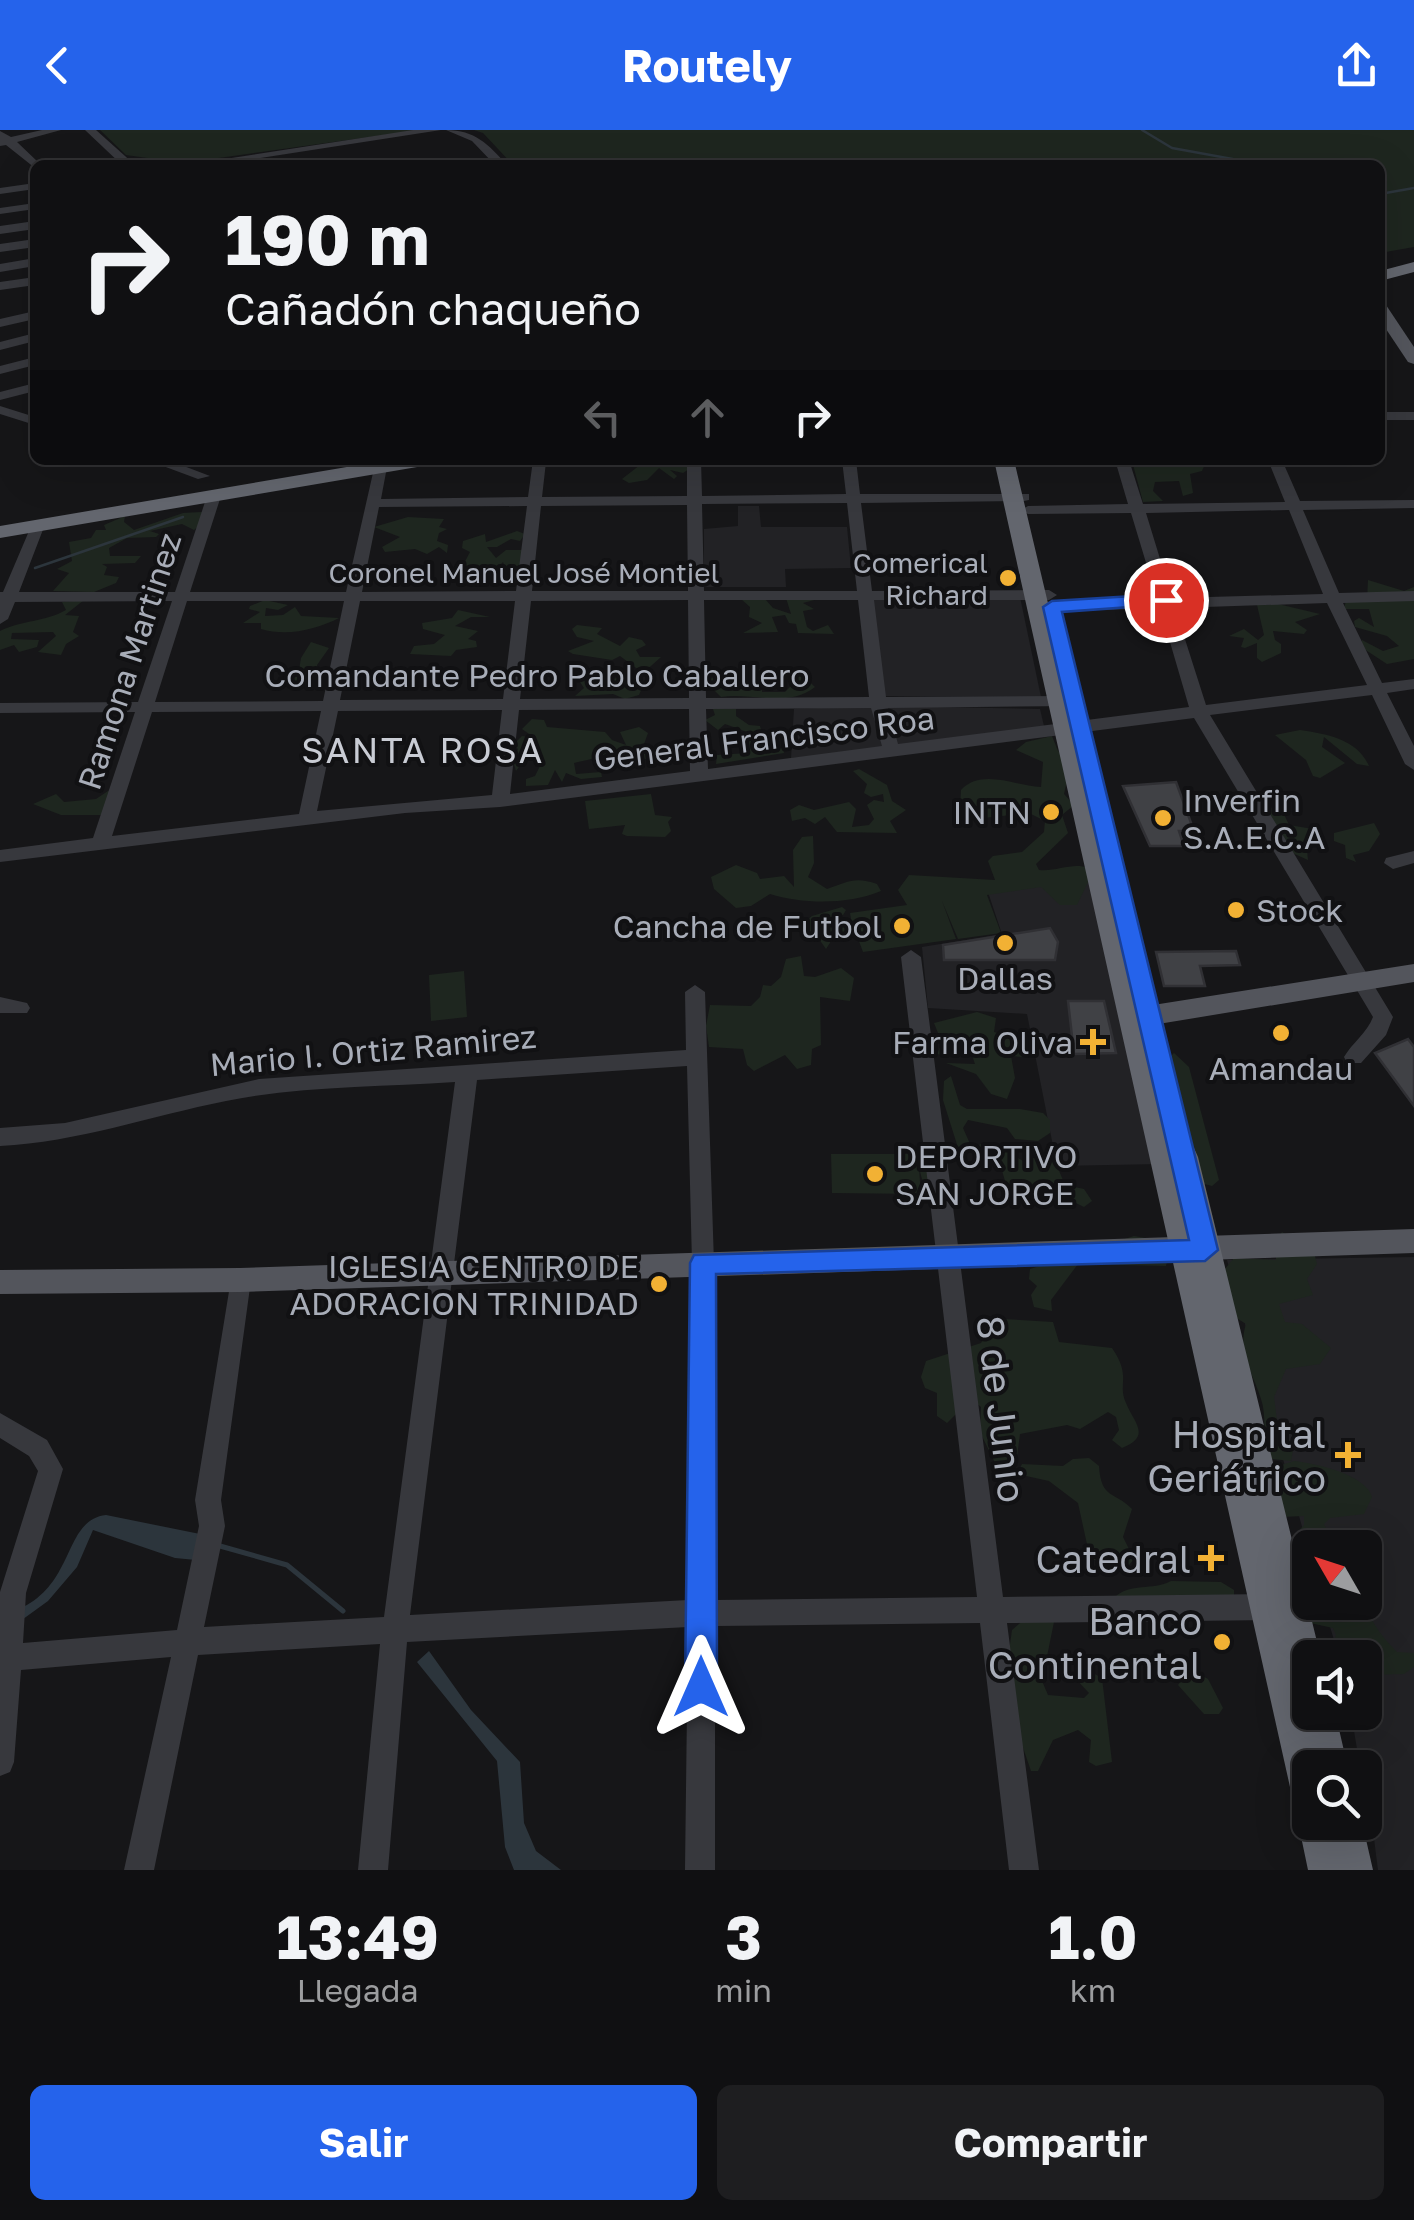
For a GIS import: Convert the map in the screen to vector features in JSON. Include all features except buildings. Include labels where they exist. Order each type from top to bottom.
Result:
[{"type":"highway","points":[[1385,265],[1412,262]]},
{"type":"highway","points":[[1385,282],[1412,262]]},
{"type":"highway","points":[[0,532],[37,527],[297,465]]},
{"type":"highway","points":[[0,532],[79,513],[333,465]]},
{"type":"highway","points":[[0,519],[207,485],[376,465]]},
{"type":"highway","points":[[0,519],[79,513],[378,465]]},
{"type":"highway","points":[[1006,465],[1021,502]]},
{"type":"highway","points":[[1017,465],[1021,502],[1068,714],[1280,1607],[1304,1750]]},
{"type":"highway","points":[[1280,1607],[1292,1640]]},
{"type":"highway","points":[[1322,1840],[1328,1870]]},
{"type":"highway","points":[[1346,1840],[1353,1870]]},
{"type":"main road","points":[[1385,303],[1412,350]]},
{"type":"main road","points":[[1385,315],[1412,350]]},
{"type":"main road","points":[[1366,986],[1414,973]]},
{"type":"main road","points":[[1144,1023],[1366,986],[1414,982]]},
{"type":"main road","points":[[0,1282],[240,1280],[1414,1241]]},
{"type":"street","points":[[3,139],[56,130]]},
{"type":"street","points":[[90,130],[125,160]]},
{"type":"street","points":[[228,160],[436,130]]},
{"type":"street","points":[[452,130],[476,139],[496,160]]},
{"type":"street","points":[[3,139],[30,162]]},
{"type":"street","points":[[0,190],[30,187]]},
{"type":"street","points":[[0,211],[30,207]]},
{"type":"street","points":[[0,230],[30,226]]},
{"type":"street","points":[[0,248],[30,244]]},
{"type":"street","points":[[0,268],[30,263]]},
{"type":"street","points":[[0,286],[30,311]]},
{"type":"street","points":[[0,323],[30,287]]},
{"type":"street","points":[[0,346],[30,338]]},
{"type":"street","points":[[6,394],[0,371],[30,362]]},
{"type":"street","points":[[0,410],[30,420]]},
{"type":"street","points":[[1385,416],[1414,416]]},
{"type":"street","points":[[165,465],[207,485]]},
{"type":"street","points":[[196,465],[207,485]]},
{"type":"street","points":[[307,818],[372,503],[384,465]]},
{"type":"street","points":[[500,801],[538,465]]},
{"type":"street","points":[[694,465],[698,776]]},
{"type":"street","points":[[850,465],[878,702],[892,752]]},
{"type":"street","points":[[1124,465],[1199,711],[1383,1016],[1380,1029],[1354,1057]]},
{"type":"street","points":[[1277,465],[1333,598],[1414,764]]},
{"type":"street","name":"Ramona Martinez","points":[[102,842],[180,598],[207,485]]},
{"type":"street","points":[[372,503],[854,499],[1021,502],[1138,511],[1414,504]]},
{"type":"street","points":[[0,618],[5,597],[37,527]]},
{"type":"street","name":"Coronel Manuel José Montiel","points":[[5,597],[863,594],[1044,601],[1414,596]]},
{"type":"street","name":"General Francisco Roa","points":[[0,856],[307,818],[500,801],[892,752],[1068,714],[1199,711],[1414,684]]},
{"type":"street","name":"Comandante Pedro Pablo Caballero","points":[[0,708],[878,702],[1068,714]]},
{"type":"street","points":[[1392,863],[1414,856]]},
{"type":"street","name":"8 de Junio","points":[[911,957],[944,1256],[1024,1870]]},
{"type":"street","points":[[694,992],[703,1263],[700,1870]]},
{"type":"street","name":"Mario I. Ortiz Ramirez","points":[[0,1137],[75,1129],[218,1092],[695,1057]]},
{"type":"street","points":[[372,1870],[395,1631],[467,1073]]},
{"type":"street","points":[[138,1870],[212,1526],[208,1500],[240,1280]]},
{"type":"street","points":[[0,1424],[38,1448],[51,1469],[13,1593],[0,1762]]},
{"type":"street","points":[[6,1654],[702,1614],[1280,1607]]},
{"type":"shaded area","points":[[100,130],[420,130],[205,160],[126,155]]},
{"type":"shaded area","points":[[474,130],[1414,130],[1414,247],[1385,252],[1385,160],[508,160],[483,133]]},
{"type":"shaded area","points":[[640,465],[687,465],[689,469],[683,473],[670,470],[677,476],[674,479],[659,468],[647,480],[629,483],[622,479]]},
{"type":"shaded area","points":[[1133,465],[1205,465],[1202,471],[1190,474],[1193,493],[1183,496],[1179,481],[1155,482],[1153,491],[1163,501],[1143,502]]},
{"type":"shaded area","points":[[738,506],[759,506],[761,527],[847,527],[851,568],[785,569],[786,587],[704,587],[704,529],[738,526]]},
{"type":"shaded area","points":[[202,512],[201,524],[194,530],[182,524],[150,531],[159,534],[156,537],[127,538],[109,548],[110,556],[141,556],[135,563],[102,564],[107,567],[104,575],[119,577],[116,583],[94,592],[53,591],[69,573],[57,569],[72,561],[69,542],[91,538],[96,530],[106,530],[104,525],[125,516],[124,522],[134,530],[183,513]]},
{"type":"shaded area","points":[[408,517],[444,519],[439,527],[447,529],[439,533],[437,541],[448,545],[447,553],[439,547],[427,554],[415,549],[385,552],[382,547],[400,537],[374,527]]},
{"type":"shaded area","points":[[517,531],[525,534],[520,541],[511,539],[497,547],[487,547],[496,558],[506,550],[523,550],[520,571],[506,570],[503,562],[495,570],[460,571],[470,552],[462,548],[463,541],[485,534],[486,542]]},
{"type":"shaded area","points":[[1368,580],[1404,591],[1414,587],[1414,659],[1387,664],[1361,647],[1362,640],[1383,651],[1399,646],[1387,636],[1355,627],[1354,621],[1359,618],[1374,627],[1369,609],[1344,609],[1346,600],[1367,601]]},
{"type":"shaded area","points":[[1020,597],[1041,697],[883,696],[868,598]]},
{"type":"shaded area","points":[[786,598],[818,599],[803,603],[814,609],[803,611],[807,627],[813,631],[828,625],[834,634],[798,633],[796,624],[789,623],[785,615],[772,617],[778,632],[743,633],[762,623],[749,617],[750,607],[741,599],[765,599],[773,608],[791,614]]},
{"type":"shaded area","points":[[84,600],[65,615],[79,616],[73,632],[79,636],[66,644],[61,655],[38,652],[56,636],[53,632],[12,633],[11,639],[39,640],[37,647],[19,652],[14,645],[0,650],[0,631],[58,614],[66,610],[62,602]]},
{"type":"shaded area","points":[[265,600],[288,605],[278,610],[266,608],[265,616],[283,615],[295,607],[301,616],[339,618],[292,632],[261,629],[261,623],[243,623],[260,612],[249,609],[250,606]]},
{"type":"shaded area","points":[[1278,604],[1320,614],[1295,622],[1307,630],[1304,634],[1273,631],[1275,640],[1281,644],[1281,653],[1262,662],[1257,658],[1257,643],[1241,647],[1244,638],[1229,636],[1244,629],[1258,640],[1264,635],[1257,605]]},
{"type":"shaded area","points":[[458,610],[490,617],[471,617],[455,626],[478,631],[468,639],[476,641],[477,647],[456,650],[451,656],[410,654],[414,646],[434,644],[445,635],[423,629],[422,623],[452,618]]},
{"type":"shaded area","points":[[577,625],[602,628],[597,634],[620,646],[629,637],[642,640],[646,645],[636,650],[640,657],[661,657],[643,673],[620,656],[612,660],[573,654],[568,651],[594,641],[577,637],[572,629]]},
{"type":"shaded area","points":[[311,642],[329,648],[317,665],[320,678],[293,685],[283,683],[298,676],[301,658]]},
{"type":"shaded area","points":[[761,669],[787,680],[762,684],[762,692],[785,692],[793,684],[788,673],[796,669],[815,687],[781,699],[721,697],[706,682],[712,678],[741,687],[752,670]]},
{"type":"shaded area","points":[[634,676],[645,681],[639,695],[625,699],[613,694],[575,696],[584,688],[580,682],[584,677],[594,682],[592,687],[603,689],[610,679]]},
{"type":"shaded area","points":[[872,706],[885,749],[791,758],[794,709]]},
{"type":"shaded area","points":[[885,706],[1040,709],[1044,726],[895,748]]},
{"type":"shaded area","points":[[713,709],[736,709],[736,716],[749,725],[760,726],[767,751],[783,748],[784,753],[716,764],[717,755],[748,753],[750,733],[725,724],[718,730],[705,720],[715,715]]},
{"type":"shaded area","points":[[532,719],[544,720],[547,727],[605,732],[612,740],[626,745],[620,732],[639,727],[648,733],[644,744],[662,758],[654,763],[623,755],[594,758],[574,763],[576,774],[601,772],[602,777],[581,779],[566,773],[562,782],[555,770],[548,785],[526,786],[526,779],[535,776],[543,760],[526,757],[516,771],[513,761],[518,749],[513,745],[522,736],[535,738],[522,729]]},
{"type":"shaded area","points":[[1300,730],[1349,744],[1369,766],[1357,764],[1324,737],[1322,747],[1345,763],[1320,778],[1313,776],[1306,760],[1275,735]]},
{"type":"shaded area","points":[[1052,736],[1058,751],[1072,759],[1064,794],[1074,805],[1062,815],[1068,833],[1036,864],[1039,870],[1088,868],[1089,880],[1077,905],[1060,905],[1041,887],[987,895],[1001,933],[958,939],[942,901],[956,939],[863,952],[856,933],[833,938],[826,949],[814,932],[794,931],[812,916],[842,907],[846,910],[843,915],[831,917],[852,925],[850,913],[907,905],[898,890],[909,875],[995,880],[988,861],[993,856],[1022,852],[1044,832],[1045,821],[1029,813],[974,819],[960,809],[961,790],[989,779],[1041,787],[1043,762],[1016,750],[1026,742]]},
{"type":"shaded area","points":[[859,769],[887,785],[892,801],[906,810],[890,821],[897,833],[837,832],[825,817],[815,824],[805,818],[792,821],[790,810],[799,805],[814,810],[849,802],[856,809],[852,827],[869,825],[874,819],[867,805],[874,800],[884,802],[883,794],[871,797],[864,793],[867,784],[853,771]]},
{"type":"shaded area","points":[[111,789],[103,815],[61,815],[33,804],[56,794],[64,802],[96,799]]},
{"type":"shaded area","points":[[651,794],[655,815],[672,817],[668,822],[671,831],[665,837],[627,836],[622,834],[625,825],[589,829],[585,801]]},
{"type":"shaded area","points":[[1272,807],[1282,810],[1289,825],[1313,829],[1319,836],[1307,850],[1308,860],[1290,852],[1282,834],[1256,824]]},
{"type":"shaded area","points":[[1374,823],[1380,834],[1369,851],[1353,855],[1356,862],[1346,858],[1345,845],[1334,841],[1334,833]]},
{"type":"shaded area","points":[[813,836],[814,863],[808,877],[827,889],[863,880],[877,884],[881,891],[825,902],[770,894],[751,906],[736,908],[714,889],[711,877],[736,865],[757,873],[760,879],[784,876],[794,887],[793,850],[802,837]]},
{"type":"shaded area","points":[[1089,875],[1160,1164],[1057,1166],[1027,1014],[928,1008],[922,947],[1002,934],[987,889]]},
{"type":"shaded area","points":[[801,956],[804,976],[815,977],[841,968],[854,978],[850,1001],[820,997],[821,1045],[812,1049],[811,1065],[797,1069],[785,1055],[754,1071],[747,1065],[743,1049],[709,1047],[706,1026],[710,1005],[751,1006],[760,997],[763,985],[771,986],[781,977],[786,959]]},
{"type":"shaded area","points":[[464,971],[467,1017],[431,1021],[429,975]]},
{"type":"shaded area","points":[[977,1012],[996,1018],[994,1032],[1010,1037],[1013,1044],[1038,1050],[1034,1058],[1011,1056],[1015,1078],[1007,1099],[991,1094],[976,1074],[946,1063],[975,1064],[968,1043],[957,1040],[948,1056],[937,1054],[942,1043],[934,1023]]},
{"type":"shaded area","points":[[1174,1053],[1189,1067],[1219,1180],[1212,1186],[1201,1183],[1187,1126],[1176,1109],[1176,1077],[1165,1062]]},
{"type":"shaded area","points":[[951,1076],[960,1105],[967,1109],[1043,1113],[1050,1120],[1050,1133],[1038,1141],[1015,1139],[1007,1128],[968,1120],[963,1128],[971,1146],[959,1151],[943,1100],[944,1081]]},
{"type":"shaded area","points":[[980,1144],[1005,1150],[1023,1161],[1044,1155],[1057,1166],[1065,1185],[1084,1189],[1092,1201],[1084,1207],[1047,1189],[1013,1188],[1005,1181],[999,1160],[976,1151]]},
{"type":"shaded area","name":"DEPORTIVO SAN JORGE","points":[[931,1145],[934,1204],[926,1194],[919,1168],[921,1194],[832,1193],[831,1154],[916,1154]]},
{"type":"shaded area","points":[[1282,1232],[1314,1252],[1317,1264],[1307,1279],[1313,1295],[1279,1304],[1285,1322],[1302,1324],[1331,1348],[1320,1364],[1286,1369],[1274,1397],[1277,1421],[1293,1450],[1291,1461],[1272,1459],[1268,1454],[1263,1406],[1243,1344],[1246,1324],[1235,1317],[1224,1270],[1234,1258],[1276,1260],[1276,1241]]},
{"type":"shaded area","points":[[1134,1236],[1152,1239],[1168,1256],[1166,1266],[1078,1264],[1051,1300],[1052,1311],[1034,1307],[1031,1295],[1037,1286],[1029,1279],[1030,1269]]},
{"type":"shaded area","name":"Hospital Geriátrico","points":[[1414,1257],[1414,1870],[1378,1870],[1374,1840],[1382,1840],[1382,1750],[1357,1750],[1354,1730],[1382,1730],[1382,1640],[1334,1640],[1328,1620],[1382,1620],[1382,1530],[1303,1530],[1227,1260]]},
{"type":"shaded area","points":[[1004,1319],[1053,1322],[1059,1342],[1112,1348],[1123,1373],[1124,1396],[1138,1428],[1136,1439],[1122,1448],[1112,1440],[1119,1430],[1116,1417],[1108,1412],[1080,1429],[1067,1425],[1020,1434],[1017,1457],[1010,1467],[997,1467],[980,1432],[981,1407],[971,1399],[947,1423],[937,1416],[937,1393],[925,1388],[921,1377],[926,1361],[981,1343],[993,1324]]},
{"type":"shaded area","points":[[1089,1458],[1099,1466],[1106,1490],[1132,1509],[1123,1537],[1134,1559],[1123,1572],[1090,1558],[1078,1503],[1049,1481],[1017,1474],[1022,1464],[1063,1466],[1073,1459]]},
{"type":"shaded area","points":[[1294,1461],[1327,1467],[1361,1482],[1372,1497],[1364,1514],[1330,1518],[1324,1524],[1327,1530],[1300,1530],[1304,1516],[1282,1517],[1270,1477],[1275,1467]]},
{"type":"shaded area","points":[[106,1515],[200,1534],[196,1560],[175,1558],[93,1530],[77,1567],[48,1601],[19,1622],[19,1609],[51,1584],[82,1528],[92,1519]]},
{"type":"shaded area","points":[[1171,1581],[1221,1582],[1234,1590],[1234,1597],[1114,1598],[1127,1590]]},
{"type":"shaded area","points":[[1033,1612],[1054,1622],[1042,1681],[1048,1695],[1084,1698],[1089,1693],[1074,1677],[1082,1667],[1102,1678],[1112,1762],[1096,1766],[1089,1762],[1091,1740],[1078,1730],[1053,1740],[1038,1771],[1031,1771],[1014,1721],[1006,1672],[1012,1630]]},
{"type":"shaded area","points":[[1372,1620],[1397,1652],[1414,1653],[1414,1667],[1404,1674],[1382,1675],[1382,1640],[1334,1640],[1333,1628],[1310,1623]]},
{"type":"shaded area","points":[[429,1651],[471,1710],[520,1762],[524,1823],[536,1851],[561,1870],[514,1870],[505,1847],[497,1761],[417,1662]]},
{"type":"shaded area","points":[[1190,1669],[1208,1679],[1223,1708],[1219,1714],[1204,1714],[1178,1685]]},
{"type":"waterway","points":[[1142,130],[1172,148],[1238,160]]},
{"type":"waterway","points":[[1385,193],[1414,188]]},
{"type":"waterway","points":[[35,568],[183,517]]},
{"type":"waterway","points":[[220,1546],[287,1565],[343,1611]]},
{"type":"place","name":"Comerical Richard","points":[[1008,578]]},
{"type":"place","name":"INTN","points":[[1051,812]]},
{"type":"place","name":"Inverfin S.A.E.C.A","points":[[1163,818]]},
{"type":"place","name":"Stock","points":[[1236,910]]},
{"type":"place","name":"Cancha de Futbol","points":[[902,926]]},
{"type":"place","name":"Dallas","points":[[1005,943]]},
{"type":"place","name":"Amandau","points":[[1281,1033]]},
{"type":"place","name":"Farma Oliva","points":[[1093,1042]]},
{"type":"place","name":"DEPORTIVO SAN JORGE","points":[[875,1174]]},
{"type":"place","name":"IGLESIA CENTRO DE ADORACION TRINIDAD","points":[[659,1284]]},
{"type":"place","name":"Hospital Geriátrico","points":[[1348,1455]]},
{"type":"place","name":"Catedral","points":[[1211,1558]]},
{"type":"place","name":"Banco Continental","points":[[1222,1642]]},
{"type":"district","name":"SANTA ROSA","points":[[423,750]]},
{"type":"route","points":[[701,1687],[703,1263],[1205,1250],[1052,607],[1166,600]]}]
